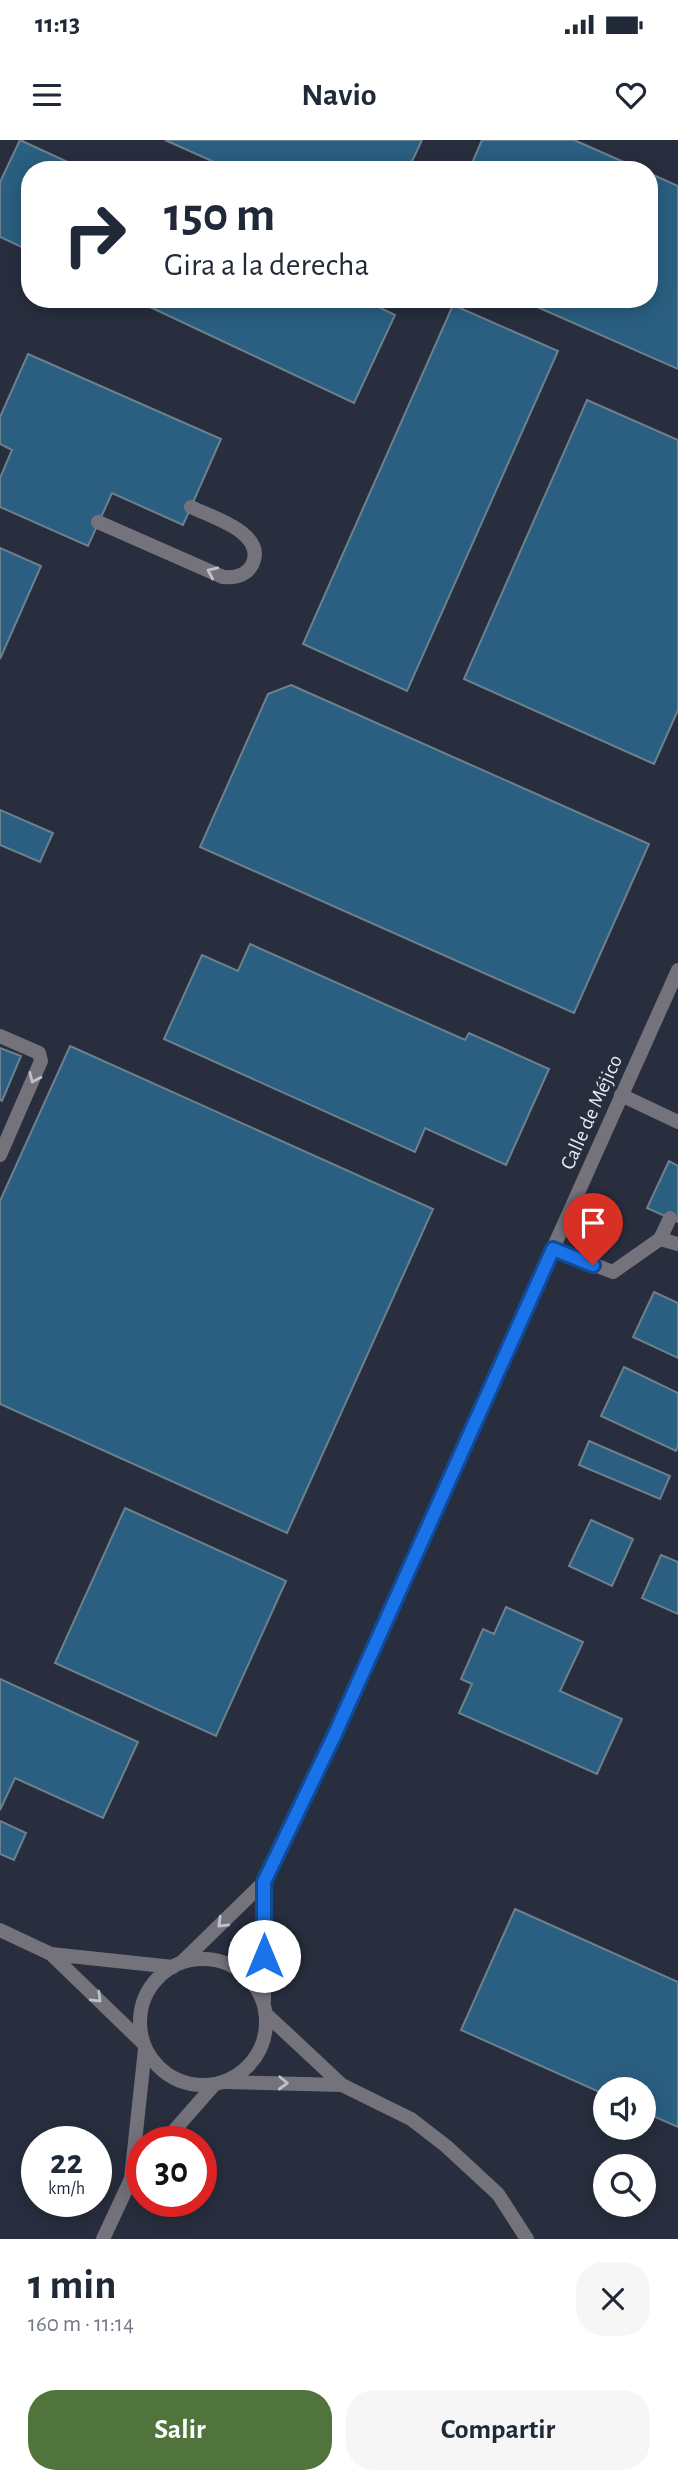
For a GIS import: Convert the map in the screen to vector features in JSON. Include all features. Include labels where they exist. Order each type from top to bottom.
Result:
[{"type":"street","points":[[99,523],[223,578],[244,574],[255,555],[253,544],[247,535],[191,506]]},
{"type":"street","name":"Calle de Méjico","points":[[177,1965],[264,1882],[341,1722],[678,970]]},
{"type":"street","points":[[0,1037],[38,1053],[41,1061],[0,1155]]},
{"type":"street","points":[[621,1095],[678,1122]]},
{"type":"street","points":[[553,1249],[613,1272],[660,1239],[670,1218]]},
{"type":"street","points":[[660,1239],[678,1244]]},
{"type":"street","name":"Calle de Méjico","points":[[264,1882],[265,2010]]},
{"type":"street","points":[[0,1930],[51,1954],[144,2046],[157,2066],[173,2079],[193,2085],[342,2085]]},
{"type":"street","points":[[51,1954],[177,1965]]},
{"type":"street","points":[[136,2126],[144,2046],[140,2029],[142,2008],[149,1989],[163,1974],[177,1965],[201,1959],[222,1962],[241,1972],[256,1986],[265,2010],[266,2026],[262,2047],[250,2064],[234,2078],[219,2083],[179,2126]]},
{"type":"street","points":[[265,2010],[342,2085],[411,2119],[446,2146],[498,2194],[527,2239]]},
{"type":"street","points":[[103,2239],[126,2190]]},
{"type":"building","points":[[20,140],[66,161],[21,161],[21,247],[0,237],[0,182]]},
{"type":"building","points":[[165,140],[422,140],[412,161],[212,161]]},
{"type":"building","points":[[482,140],[574,140],[622,161],[473,161]]},
{"type":"building","points":[[658,177],[678,186],[678,369],[539,308],[658,308]]},
{"type":"building","points":[[152,308],[381,308],[395,315],[354,403]]},
{"type":"building","points":[[452,308],[460,308],[558,351],[407,691],[303,644]]},
{"type":"building","points":[[28,354],[221,439],[183,525],[112,493],[88,546],[0,507],[0,478],[12,450],[0,444],[0,417]]},
{"type":"building","points":[[587,400],[678,440],[678,710],[654,764],[464,679]]},
{"type":"building","points":[[0,548],[41,566],[0,659]]},
{"type":"building","points":[[291,685],[649,844],[574,1013],[200,847],[268,694]]},
{"type":"building","points":[[0,810],[53,833],[40,862],[0,845]]},
{"type":"building","points":[[250,944],[465,1040],[469,1033],[549,1069],[506,1165],[425,1128],[415,1152],[164,1039],[202,955],[238,971]]},
{"type":"building","points":[[70,1046],[433,1209],[287,1533],[0,1404],[0,1201]]},
{"type":"building","points":[[0,1048],[21,1056],[2,1101],[0,1100]]},
{"type":"building","points":[[669,1161],[678,1166],[678,1222],[647,1208]]},
{"type":"building","points":[[654,1292],[678,1303],[678,1358],[633,1337]]},
{"type":"building","points":[[624,1367],[678,1393],[676,1451],[601,1416]]},
{"type":"building","points":[[589,1441],[670,1476],[660,1499],[579,1465]]},
{"type":"building","points":[[125,1508],[286,1581],[216,1736],[55,1663]]},
{"type":"building","points":[[591,1520],[633,1539],[612,1586],[569,1566]]},
{"type":"building","points":[[661,1555],[678,1562],[678,1614],[642,1598]]},
{"type":"building","points":[[506,1607],[583,1642],[560,1691],[622,1719],[597,1774],[459,1713],[472,1684],[461,1679],[483,1629],[494,1634]]},
{"type":"building","points":[[0,1679],[138,1742],[103,1818],[15,1778],[0,1810]]},
{"type":"building","points":[[0,1821],[26,1833],[14,1860],[0,1854]]},
{"type":"building","points":[[515,1909],[678,1982],[678,2127],[656,2117],[656,2077],[593,2077],[593,2089],[461,2030]]},
{"type":"route","points":[[264,1956],[264,1882],[335,1734],[553,1249],[593,1265]]}]
